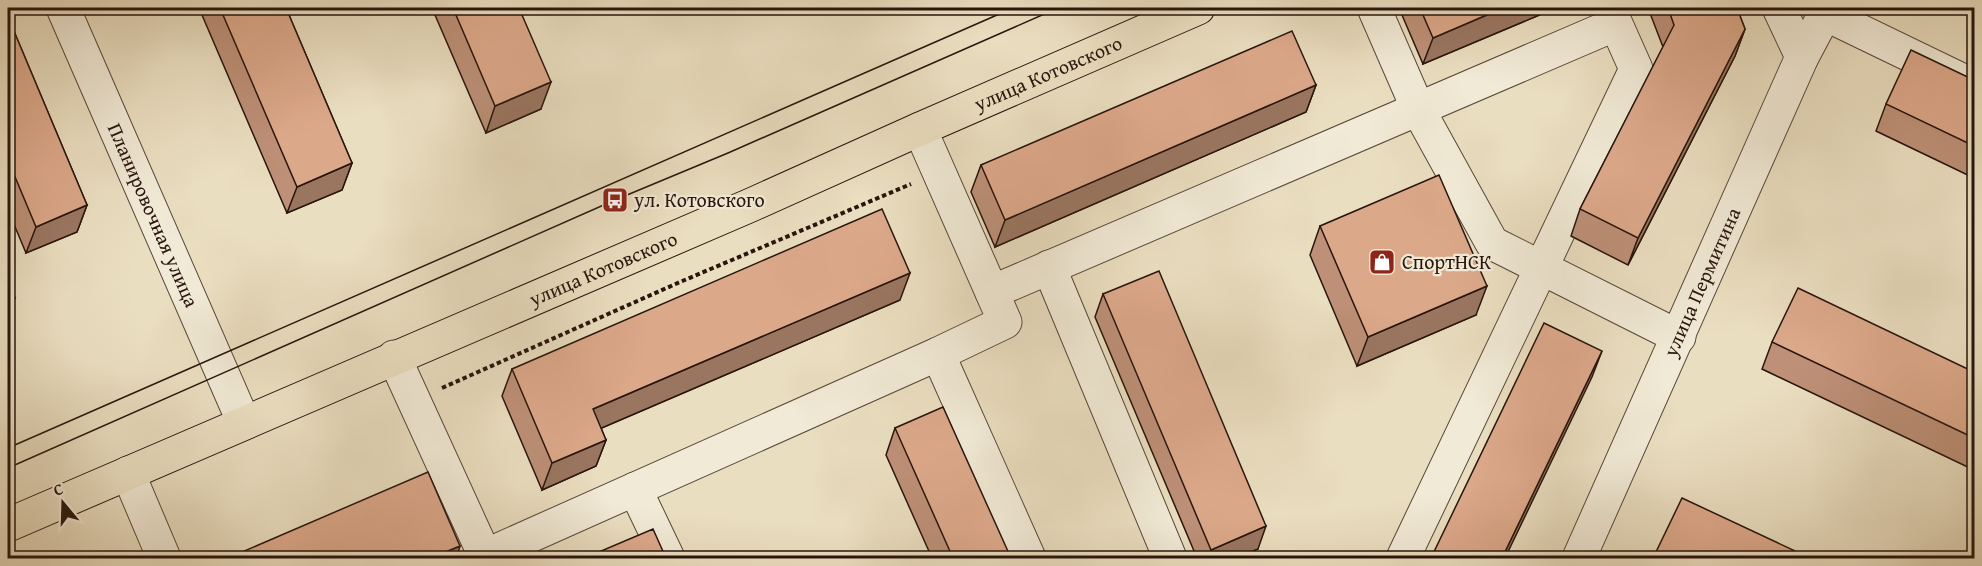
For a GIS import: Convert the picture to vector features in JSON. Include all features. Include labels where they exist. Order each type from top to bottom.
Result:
[{"type":"main road","name":"улица Котовского","points":[[8,525],[741,209],[1198,8]]},
{"type":"street","name":"Планировочная улица","points":[[63,8],[244,423]]},
{"type":"street","points":[[1374,8],[1418,109],[1492,243],[1679,337]]},
{"type":"street","points":[[1779,8],[1802,57]]},
{"type":"street","points":[[1827,11],[1974,86]]},
{"type":"street","name":"улица Пермитина","points":[[1579,558],[1802,57],[1827,11]]},
{"type":"street","points":[[992,292],[1616,24],[1636,69],[1403,558]]},
{"type":"street","points":[[394,357],[482,557],[1005,322],[920,129]]},
{"type":"street","points":[[1049,267],[1170,558]]},
{"type":"street","points":[[938,354],[1029,558]]},
{"type":"street","points":[[128,473],[164,558]]},
{"type":"street","points":[[635,489],[668,558]]},
{"type":"path","points":[[414,401],[680,282],[939,172]]},
{"type":"building","points":[[220,8],[286,8],[352,163],[297,187]]},
{"type":"building","points":[[453,8],[519,8],[551,82],[495,106]]},
{"type":"building","points":[[1420,8],[1503,8],[1433,38]]},
{"type":"building","points":[[1668,8],[1737,8],[1745,29],[1638,238],[1580,209],[1674,25]]},
{"type":"building","points":[[8,17],[87,205],[36,227],[8,160]]},
{"type":"building","points":[[1292,31],[1316,85],[1005,220],[981,165]]},
{"type":"building","points":[[1911,50],[1974,80],[1974,146],[1886,104]]},
{"type":"building","points":[[1439,175],[1487,286],[1368,337],[1320,226]]},
{"type":"building","points":[[882,209],[910,273],[593,409],[606,440],[552,463],[512,369]]},
{"type":"building","points":[[1159,271],[1266,526],[1211,550],[1103,294]]},
{"type":"building","points":[[8,282],[15,298],[8,301]]},
{"type":"building","points":[[1798,288],[1974,372],[1974,438],[1772,342]]},
{"type":"building","points":[[1544,323],[1602,351],[1502,558],[1431,558]]},
{"type":"building","points":[[943,407],[1011,558],[953,558],[895,428]]},
{"type":"building","points":[[428,472],[460,546],[431,558],[228,558]]},
{"type":"building","points":[[1682,498],[1810,558],[1669,558],[1656,552]]},
{"type":"building","points":[[653,529],[666,558],[587,557]]},
{"type":"tram line","points":[[8,448],[1013,8]]},
{"type":"tram line","points":[[8,468],[615,200],[728,153],[1058,8]]},
{"type":"place","name":"ул. Котовского","points":[[615,200]]},
{"type":"place","name":"СпортНСК","points":[[1382,262]]}]
